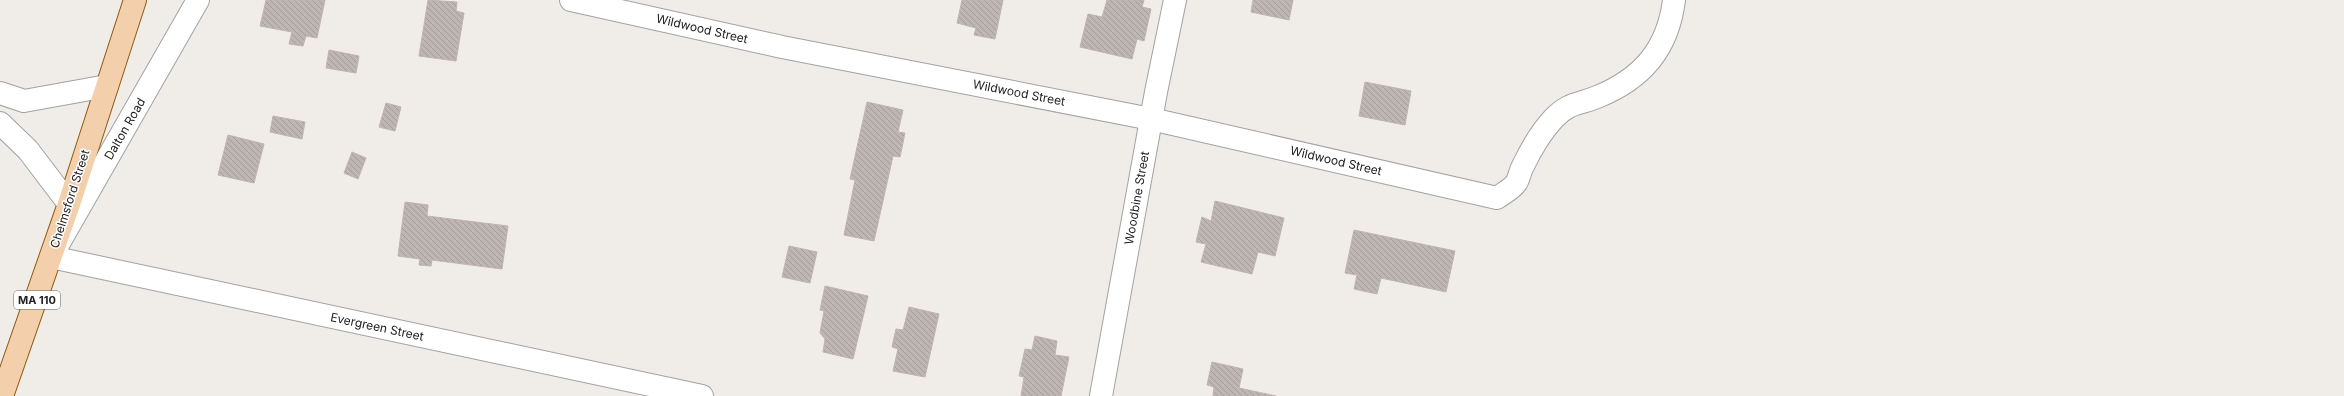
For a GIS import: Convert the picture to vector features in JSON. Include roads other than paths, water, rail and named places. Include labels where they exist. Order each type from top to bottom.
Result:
[{"type":"main road","name":"Chelmsford Street","points":[[2,396],[69,204],[135,0]]},
{"type":"street","name":"Dalton Road","points":[[51,257],[198,0]]},
{"type":"street","name":"Wildwood Street","points":[[571,0],[782,47],[1151,119],[1497,198],[1516,184],[1531,148],[1553,119],[1566,106],[1590,100],[1615,90],[1639,74],[1657,52],[1672,14],[1674,0]]},
{"type":"street","name":"Woodbine Street","points":[[1101,396],[1151,119],[1175,0]]},
{"type":"street","points":[[0,93],[24,101],[107,86]]},
{"type":"street","points":[[0,123],[28,150],[69,204]]},
{"type":"street","name":"Evergreen Street","points":[[51,257],[702,396]]}]
